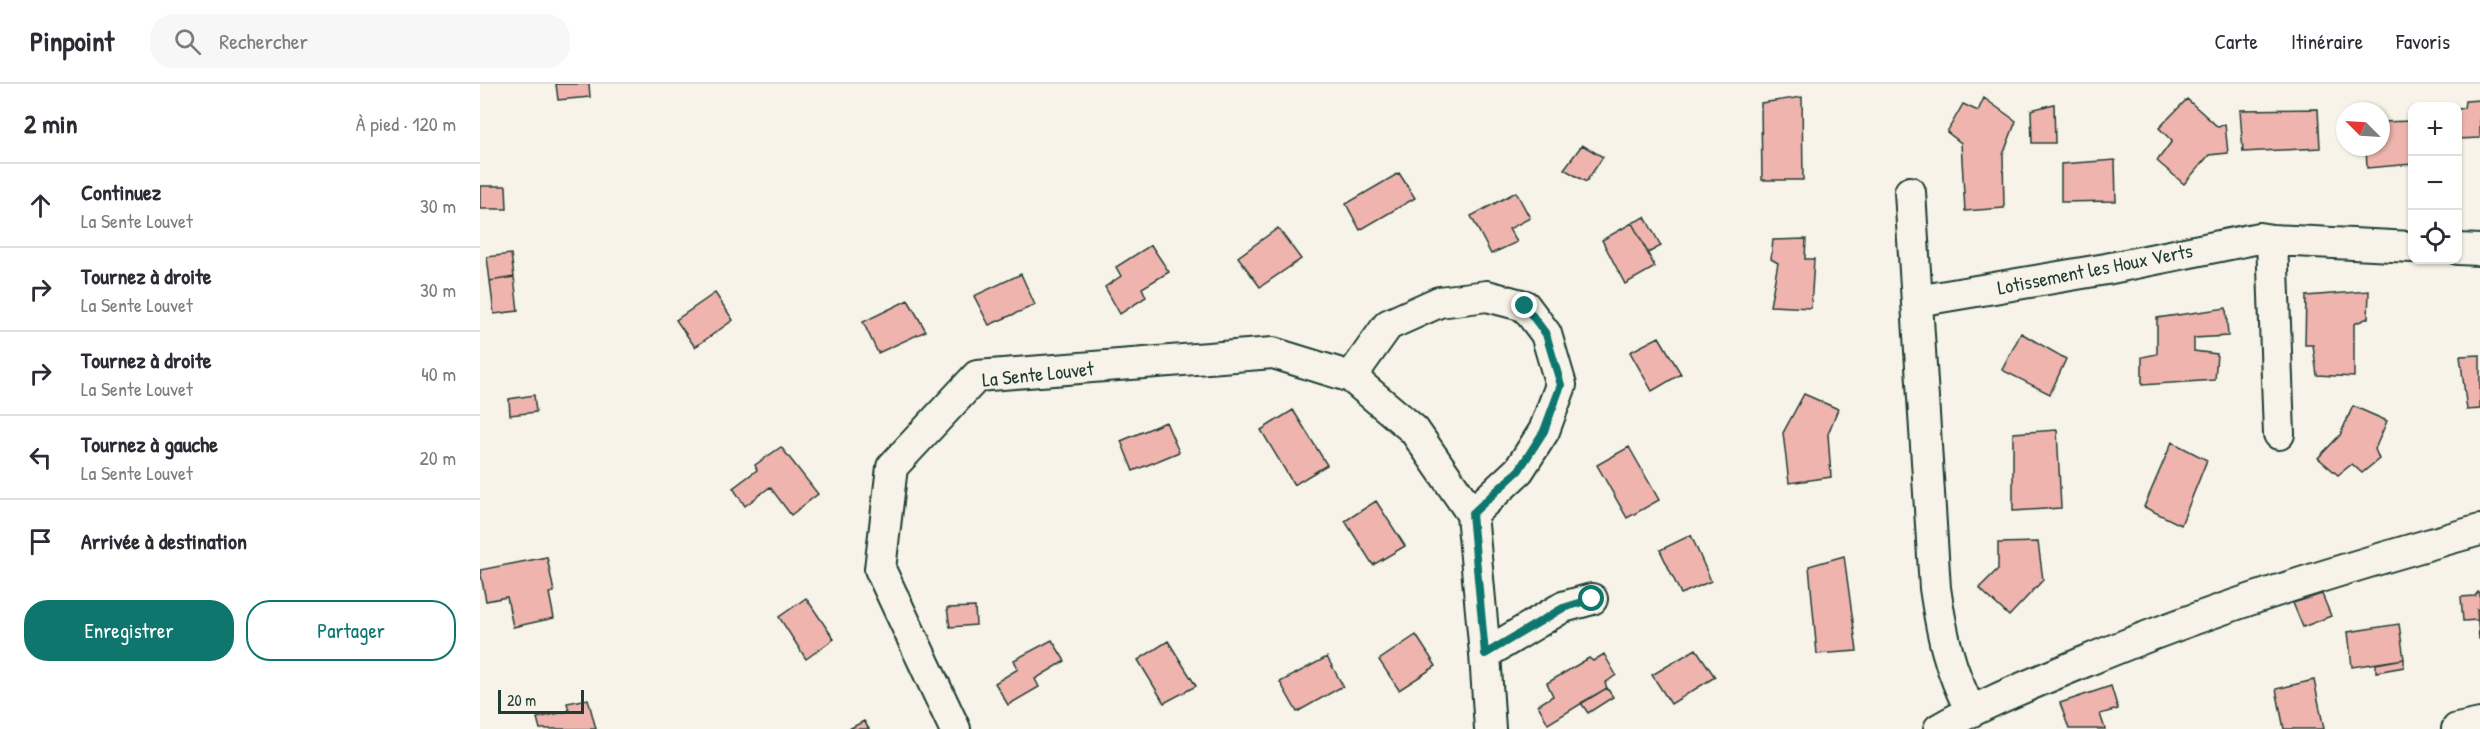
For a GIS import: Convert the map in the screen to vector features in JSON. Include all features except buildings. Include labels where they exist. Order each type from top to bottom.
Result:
[{"type":"street","points":[[1910,192],[1935,588],[1943,638],[1956,681],[1971,711]]},
{"type":"street","name":"Lotissement les Houx Verts","points":[[1917,301],[2106,269],[2259,238],[2408,247]]},
{"type":"street","points":[[2272,240],[2280,434]]},
{"type":"street","points":[[2462,249],[2480,250]]},
{"type":"street","points":[[1351,377],[1388,325],[1439,302],[1487,296],[1525,306],[1546,334],[1561,385],[1544,431],[1519,470],[1472,514]]},
{"type":"street","name":"La Sente Louvet","points":[[955,729],[880,569],[892,467],[977,376],[1273,353],[1351,377],[1414,430],[1472,514],[1490,729]]},
{"type":"street","points":[[1939,729],[1971,711],[2144,637],[2364,562],[2480,530]]},
{"type":"street","points":[[1485,654],[1563,608],[1592,599]]},
{"type":"street","points":[[2457,729],[2480,724]]},
{"type":"route","points":[[1525,306],[1546,334],[1561,385],[1544,431],[1519,470],[1472,514],[1485,654],[1563,608],[1592,599]]}]
